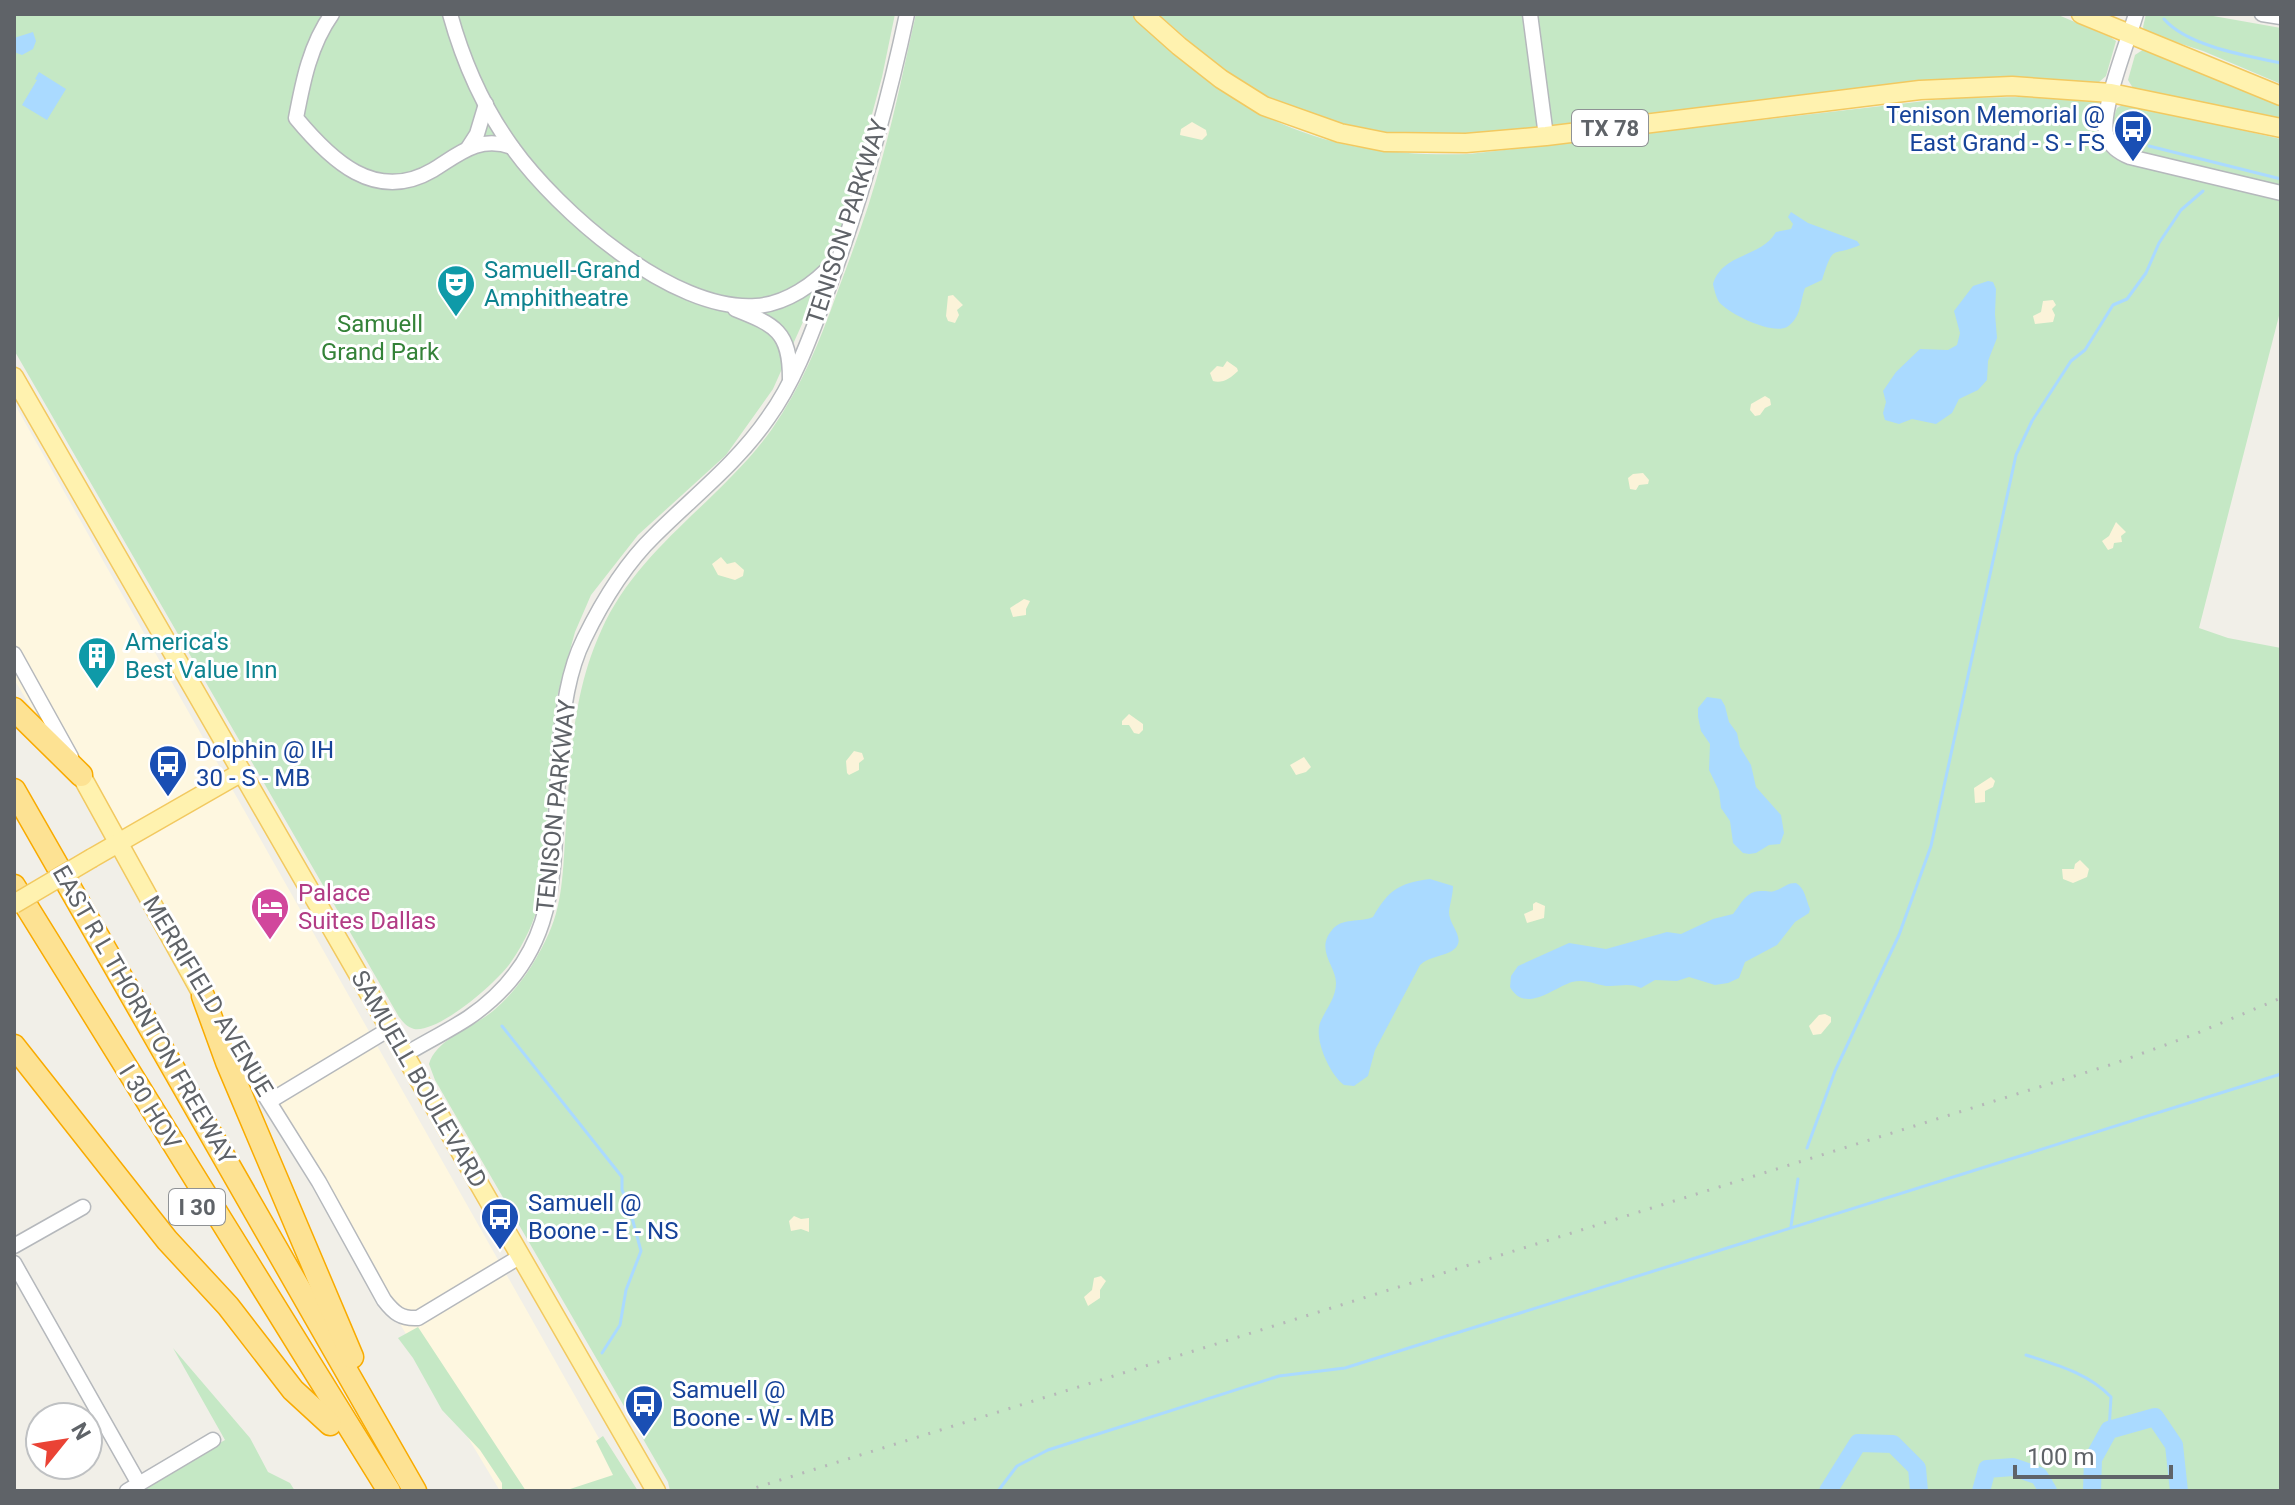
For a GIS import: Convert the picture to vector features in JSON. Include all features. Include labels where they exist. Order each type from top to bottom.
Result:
[{"type":"highway","points":[[14,709],[81,775]]},
{"type":"highway","name":"EAST R L THORNTON FREEWAY","points":[[14,790],[415,1491]]},
{"type":"highway","points":[[14,803],[56,863]]},
{"type":"highway","name":"I 30 HOV","points":[[14,886],[389,1491]]},
{"type":"highway","name":"I 30","points":[[14,913],[372,1491]]},
{"type":"highway","points":[[203,996],[227,1062],[386,1441]]},
{"type":"highway","points":[[14,1046],[167,1240],[245,1326],[293,1390],[330,1424]]},
{"type":"main road","name":"TX 78","points":[[1143,14],[1240,93],[1286,115],[1340,133],[1409,144],[1546,136],[1929,89],[2012,86],[2111,93],[2281,128]]},
{"type":"main road","points":[[2081,14],[2281,96]]},
{"type":"main road","name":"SAMUELL BOULEVARD","points":[[14,377],[656,1491]]},
{"type":"main road","points":[[14,904],[242,772]]},
{"type":"main road","name":"MERRIFIELD AVENUE","points":[[81,775],[203,996]]},
{"type":"street","points":[[332,14],[319,32],[307,67],[296,118],[320,146],[345,167],[358,174],[394,182],[414,179],[468,148],[497,142],[512,147]]},
{"type":"street","points":[[450,14],[461,50],[486,104],[512,147],[564,207],[600,239],[669,282],[767,322],[776,329],[787,354],[790,383]]},
{"type":"street","name":"TENISON PARKWAY","points":[[406,1054],[469,1017],[489,1001],[509,982],[535,944],[546,918],[551,891],[562,728],[570,681],[581,644],[610,593],[640,551],[743,449],[769,418],[790,383],[859,198],[907,14]]},
{"type":"street","points":[[1530,14],[1546,136]]},
{"type":"street","points":[[2136,14],[2111,93],[2105,130],[2111,144],[2122,153],[2281,193]]},
{"type":"street","points":[[2262,14],[2281,17]]},
{"type":"street","points":[[468,148],[477,134],[486,104]]},
{"type":"street","points":[[716,303],[753,306],[786,298],[814,281],[839,257]]},
{"type":"street","name":"MERRIFIELD AVENUE","points":[[14,654],[81,775]]},
{"type":"street","name":"MERRIFIELD AVENUE","points":[[203,996],[319,1182],[384,1300],[401,1317],[418,1318],[521,1256]]},
{"type":"street","points":[[270,1101],[391,1028]]},
{"type":"street","points":[[14,1246],[83,1207]]},
{"type":"street","points":[[14,1263],[133,1487],[213,1440]]},
{"type":"shaded area","points":[[14,403],[627,1488],[616,1491],[500,1491],[14,679]]},
{"type":"green space","name":"Samuell Grand Park","points":[[14,14],[895,14],[882,77],[836,248],[773,389],[726,455],[638,535],[591,595],[575,632],[557,697],[540,899],[528,932],[511,962],[493,981],[467,1004],[438,1023],[414,1029],[399,1017],[14,350]]},
{"type":"green space","points":[[916,14],[1133,14],[1260,113],[1335,142],[1388,151],[1469,154],[1951,98],[2025,97],[2098,102],[2102,107],[2100,132],[2103,146],[2114,158],[2281,200],[2281,308],[2199,628],[2228,638],[2281,648],[2281,1491],[670,1491],[668,1482],[435,1080],[429,1064],[447,1040],[485,1017],[510,994],[532,965],[549,933],[558,907],[562,881],[574,727],[584,678],[601,631],[636,574],[751,455],[772,429],[801,380],[831,311],[873,190]]},
{"type":"green space","points":[[1158,14],[2056,14],[2116,41],[2106,76],[2099,82],[2034,80],[1466,138],[1359,132],[1272,101],[1222,70]]},
{"type":"green space","points":[[2146,14],[2202,14],[2281,28],[2281,84],[2203,51],[2145,32]]},
{"type":"green space","points":[[2144,49],[2281,106],[2281,118],[2133,88],[2128,80],[2135,55]]},
{"type":"green space","points":[[2124,104],[2281,139],[2281,186],[2126,148],[2117,140],[2113,125],[2117,108]]},
{"type":"green space","points":[[418,1327],[526,1491],[502,1491],[502,1483],[480,1450],[442,1410],[398,1338]]},
{"type":"green space","points":[[173,1348],[250,1438],[268,1472],[290,1483],[295,1491],[135,1491],[225,1440]]},
{"type":"green space","points":[[603,1436],[638,1491],[564,1491],[613,1475],[596,1441]]},
{"type":"sand","points":[[1192,122],[1206,130],[1207,135],[1202,140],[1180,135],[1181,129]]},
{"type":"sand","points":[[953,295],[963,305],[957,310],[959,315],[955,323],[948,321],[946,316],[948,296]]},
{"type":"sand","points":[[2053,300],[2056,305],[2052,309],[2055,315],[2053,322],[2035,324],[2033,316],[2041,312],[2043,301]]},
{"type":"sand","points":[[1227,361],[1238,371],[1226,380],[1213,381],[1210,373],[1217,366],[1223,367]]},
{"type":"sand","points":[[1765,396],[1770,399],[1771,405],[1755,416],[1750,410],[1751,404]]},
{"type":"sand","points":[[1643,473],[1649,480],[1648,484],[1639,485],[1636,490],[1630,489],[1628,478]]},
{"type":"sand","points":[[2116,522],[2126,532],[2121,536],[2122,542],[2114,543],[2113,548],[2108,550],[2102,541],[2109,536]]},
{"type":"sand","points":[[721,557],[727,564],[735,562],[744,570],[743,576],[735,580],[718,575],[712,564]]},
{"type":"sand","points":[[1024,599],[1030,601],[1026,615],[1013,617],[1010,608]]},
{"type":"sand","points":[[1129,714],[1143,724],[1139,734],[1134,733],[1129,725],[1122,725]]},
{"type":"sand","points":[[854,751],[862,753],[864,759],[859,763],[859,770],[849,775],[846,761]]},
{"type":"sand","points":[[1304,757],[1311,767],[1296,775],[1290,765]]},
{"type":"sand","points":[[1991,777],[1995,781],[1993,787],[1985,791],[1985,802],[1975,803],[1974,788]]},
{"type":"sand","points":[[2080,860],[2089,869],[2087,877],[2073,883],[2063,879],[2062,869],[2074,869]]},
{"type":"sand","points":[[1536,902],[1545,906],[1544,918],[1527,923],[1524,914],[1533,910]]},
{"type":"sand","points":[[1819,1015],[1831,1017],[1831,1022],[1821,1034],[1813,1035],[1809,1026]]},
{"type":"sand","points":[[794,1216],[809,1218],[809,1232],[801,1229],[791,1231],[789,1221]]},
{"type":"sand","points":[[1101,1276],[1106,1281],[1100,1290],[1100,1298],[1088,1306],[1084,1297],[1092,1290],[1094,1278]]},
{"type":"water","points":[[33,32],[36,41],[33,49],[22,55],[14,52],[14,38]]},
{"type":"water","points":[[39,72],[66,89],[47,120],[22,105]]},
{"type":"water","points":[[1791,212],[1808,223],[1857,241],[1860,245],[1835,253],[1822,280],[1805,288],[1798,314],[1792,323],[1780,329],[1771,328],[1751,322],[1724,307],[1713,284],[1725,266],[1761,247],[1776,232],[1791,229],[1793,224],[1788,217]]},
{"type":"water","points":[[1993,282],[1996,289],[1997,338],[1988,361],[1987,380],[1978,390],[1959,399],[1952,413],[1936,424],[1912,419],[1899,424],[1885,420],[1883,391],[1896,372],[1920,349],[1948,350],[1957,345],[1960,333],[1954,311],[1973,286]]},
{"type":"water","points":[[1707,697],[1721,699],[1740,747],[1751,765],[1756,787],[1781,815],[1784,833],[1780,844],[1769,845],[1749,854],[1743,853],[1733,843],[1730,821],[1721,808],[1719,791],[1709,770],[1710,744],[1701,731],[1698,717],[1698,708]]},
{"type":"water","points":[[1430,879],[1453,886],[1449,912],[1458,938],[1456,948],[1420,965],[1375,1050],[1368,1076],[1354,1086],[1344,1085],[1329,1065],[1319,1038],[1320,1023],[1336,989],[1326,951],[1327,937],[1341,923],[1373,917],[1389,895],[1402,886]]},
{"type":"water","points":[[1796,883],[1805,894],[1809,913],[1795,922],[1777,945],[1745,962],[1739,978],[1728,983],[1715,985],[1689,977],[1677,981],[1655,980],[1641,988],[1577,981],[1531,999],[1516,995],[1510,987],[1511,976],[1518,966],[1569,943],[1606,949],[1667,932],[1681,934],[1713,919],[1733,914],[1752,893],[1773,891]]},
{"type":"waterway","points":[[2164,19],[2202,43],[2281,63]]},
{"type":"waterway","points":[[2149,146],[2281,179]]},
{"type":"waterway","points":[[1807,1148],[1835,1071],[1899,935],[1931,846],[2016,455],[2032,421],[2071,361],[2085,350],[2113,305],[2127,299],[2146,273],[2159,243],[2181,210],[2203,191]]},
{"type":"waterway","points":[[502,1026],[622,1177],[622,1190],[641,1251],[626,1290],[620,1325],[602,1353]]},
{"type":"waterway","points":[[998,1491],[1017,1466],[1048,1450],[1279,1376],[1345,1368],[2281,1074]]},
{"type":"waterway","points":[[1791,1226],[1798,1179]]},
{"type":"waterway","points":[[2026,1355],[2072,1371],[2111,1397],[2109,1430]]},
{"type":"waterway","points":[[2092,1491],[2093,1459],[2109,1430],[2155,1417],[2174,1445],[2179,1491]]},
{"type":"waterway","points":[[1828,1491],[1858,1443],[1893,1444],[1917,1468],[1919,1491]]},
{"type":"waterway","points":[[1981,1491],[1987,1469],[2013,1467],[2039,1476],[2048,1491]]},
{"type":"railway","points":[[745,1491],[2113,1064],[2281,998]]},
{"type":"place","name":"Tenison Memorial @ East Grand - S - FS","points":[[2133,163]]},
{"type":"place","name":"Samuell-Grand Amphitheatre","points":[[456,318]]},
{"type":"place","name":"America's Best Value Inn","points":[[97,690]]},
{"type":"place","name":"Dolphin @ IH 30 - S - MB","points":[[168,798]]},
{"type":"place","name":"Palace Suites Dallas","points":[[270,941]]},
{"type":"place","name":"Samuell @ Boone - E - NS","points":[[500,1251]]},
{"type":"place","name":"Samuell @ Boone - W - MB","points":[[644,1438]]}]
